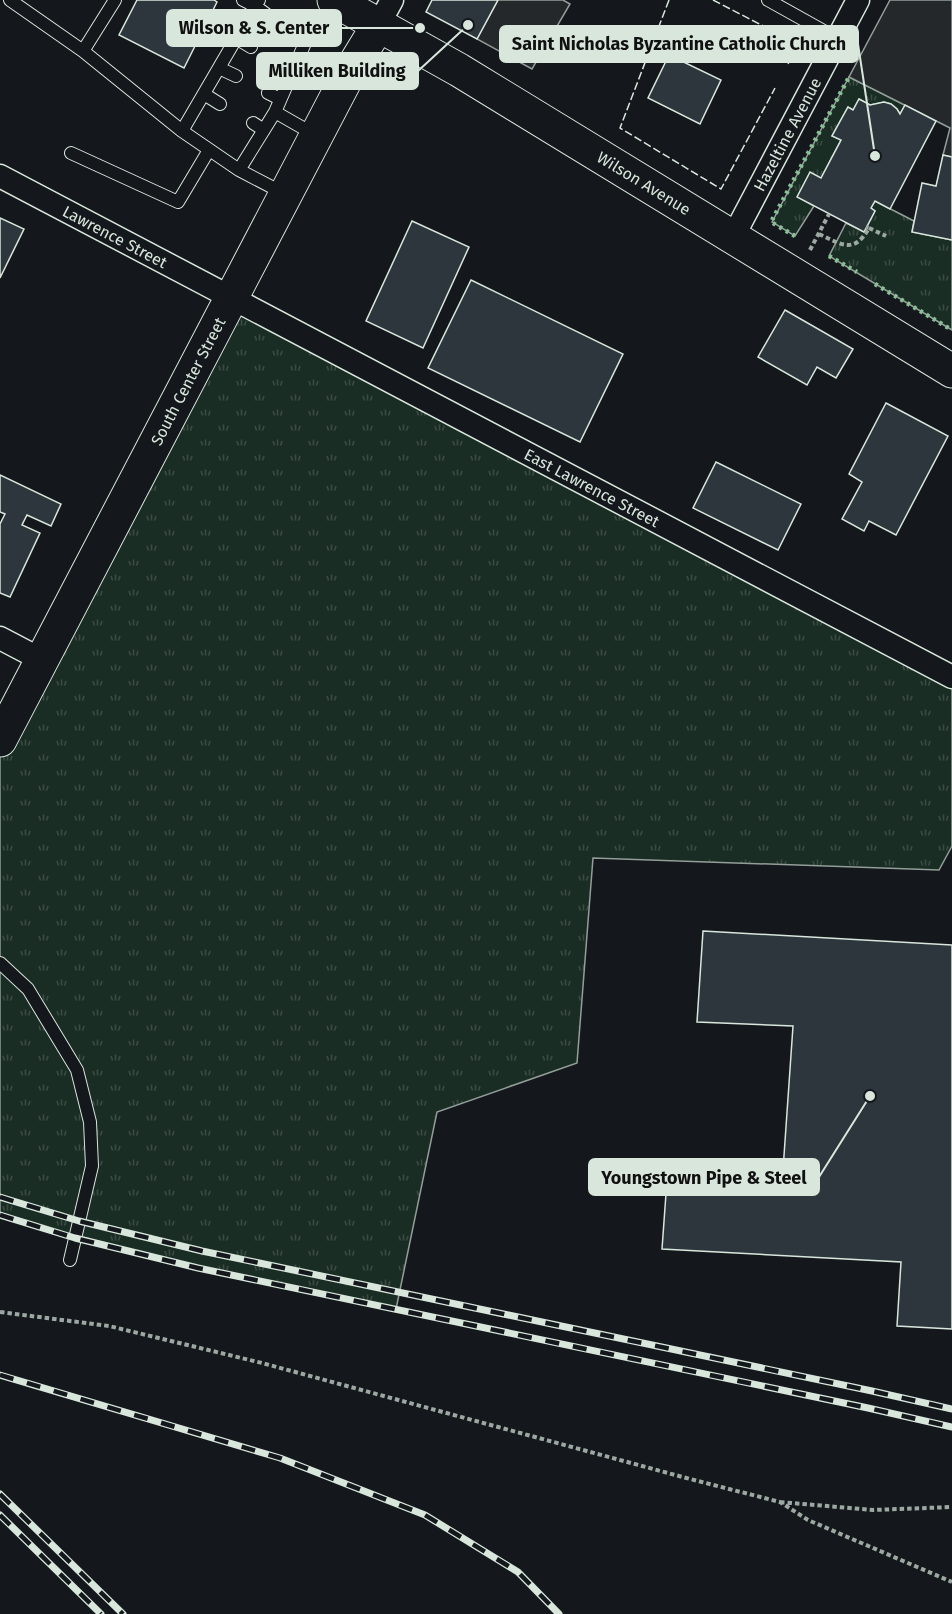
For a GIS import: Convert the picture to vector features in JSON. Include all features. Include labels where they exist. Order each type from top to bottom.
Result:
[{"type":"main road","name":"Wilson Avenue","points":[[334,0],[386,12],[459,70],[952,371]]},
{"type":"main road","name":"South Center Street","points":[[0,740],[348,75],[386,12]]},
{"type":"street","name":"Hazeltine Avenue","points":[[733,237],[858,0]]},
{"type":"street","name":"Lawrence Street","points":[[0,176],[232,298]]},
{"type":"street","name":"East Lawrence Street","points":[[232,298],[952,677]]},
{"type":"street","points":[[0,638],[42,660]]},
{"type":"lane","points":[[10,0],[83,51],[208,150],[238,170],[286,195]]},
{"type":"lane","points":[[83,51],[115,0]]},
{"type":"lane","points":[[238,170],[258,127],[275,112],[288,69],[305,43],[257,3],[243,0]]},
{"type":"lane","points":[[768,0],[838,39]]},
{"type":"lane","points":[[182,131],[257,3]]},
{"type":"lane","points":[[236,38],[251,47]]},
{"type":"lane","points":[[219,68],[236,76]]},
{"type":"lane","points":[[268,93],[280,99]]},
{"type":"lane","points":[[204,94],[220,104]]},
{"type":"lane","points":[[275,112],[317,136]]},
{"type":"lane","points":[[71,153],[178,202],[208,150]]},
{"type":"lane","points":[[0,963],[28,989],[77,1070],[90,1122],[92,1166],[70,1260]]},
{"type":"path","points":[[810,250],[829,214]]},
{"type":"path","points":[[819,234],[842,245],[863,240],[868,228],[886,236]]},
{"type":"path","points":[[0,1312],[109,1326],[262,1363],[780,1502],[873,1510],[952,1507]]},
{"type":"path","points":[[780,1502],[808,1520],[952,1582]]},
{"type":"green space","points":[[849,77],[905,105],[900,114],[891,104],[884,102],[870,105],[859,99],[853,110],[848,107],[832,136],[841,140],[821,178],[798,197],[814,206],[795,236],[772,222]]},
{"type":"green space","points":[[875,201],[914,221],[912,232],[952,240],[952,330],[829,256],[846,223],[864,232],[875,211],[871,208]]},
{"type":"green space","points":[[232,298],[952,677],[952,846],[939,870],[593,858],[577,1063],[437,1112],[396,1309],[198,1268],[75,1238],[0,1215],[0,740]]},
{"type":"shaded area","points":[[498,0],[563,0],[570,4],[532,69],[477,39]]},
{"type":"shaded area","points":[[890,0],[952,0],[952,157],[943,155],[950,128],[849,77]]},
{"type":"building","points":[[137,0],[214,0],[217,2],[184,68],[119,35]]},
{"type":"building","points":[[432,0],[498,0],[477,39],[426,12]]},
{"type":"building","points":[[669,55],[721,80],[700,124],[648,98]]},
{"type":"building","points":[[859,99],[870,105],[884,102],[891,104],[900,114],[905,105],[936,121],[890,209],[875,201],[871,208],[875,211],[864,232],[797,197],[810,172],[821,178],[841,140],[832,136],[848,107],[853,110]]},
{"type":"building","points":[[943,155],[952,157],[952,240],[912,232],[922,183],[936,186]]},
{"type":"building","points":[[0,218],[24,229],[0,278]]},
{"type":"building","points":[[412,221],[469,247],[423,348],[366,321]]},
{"type":"building","points":[[471,280],[623,354],[580,442],[428,368]]},
{"type":"building","points":[[785,310],[853,349],[836,378],[817,367],[807,385],[758,357]]},
{"type":"building","points":[[886,403],[948,436],[896,535],[869,521],[864,531],[842,519],[862,482],[849,474]]},
{"type":"building","points":[[716,462],[801,504],[778,550],[693,508]]},
{"type":"building","points":[[0,475],[61,504],[51,526],[27,515],[22,525],[40,533],[10,597],[0,593],[0,524],[5,514],[0,512]]},
{"type":"building","points":[[703,931],[952,945],[952,1329],[897,1326],[901,1262],[662,1249],[668,1166],[783,1170],[793,1026],[697,1022]]},
{"type":"railway","points":[[0,1197],[79,1221],[202,1251],[952,1409]]},
{"type":"railway","points":[[0,1215],[75,1238],[198,1268],[952,1427]]},
{"type":"railway","points":[[0,1375],[280,1458],[425,1515],[518,1572],[559,1614]]},
{"type":"railway","points":[[0,1494],[123,1614]]},
{"type":"railway","points":[[0,1515],[101,1614]]},
{"type":"hedge","points":[[795,236],[771,222],[849,77]]},
{"type":"hedge","points":[[829,256],[857,272]]},
{"type":"hedge","points":[[875,284],[952,330]]},
{"type":"fence","points":[[669,0],[620,128],[721,189],[775,88]]},
{"type":"fence","points":[[713,0],[798,44],[787,66]]},
{"type":"place","name":"Milliken Building","points":[[468,25]]},
{"type":"place","name":"Wilson & S. Center","points":[[420,28]]},
{"type":"place","name":"Saint Nicholas Byzantine Catholic Church","points":[[875,156]]},
{"type":"place","name":"Youngstown Pipe & Steel","points":[[870,1096]]}]
